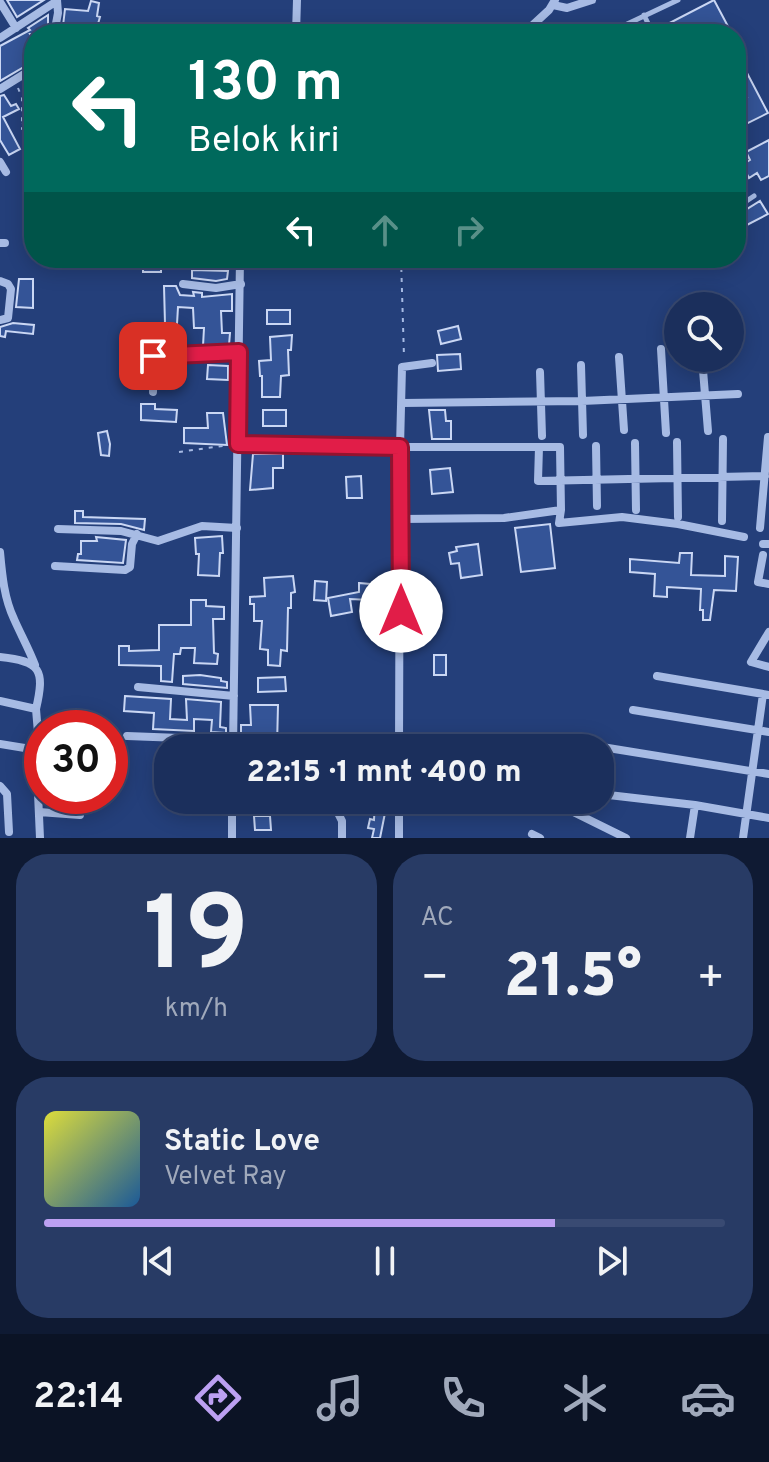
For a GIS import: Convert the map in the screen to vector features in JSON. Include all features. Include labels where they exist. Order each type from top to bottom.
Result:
[{"type":"street","points":[[0,38],[57,0],[56,24]]},
{"type":"street","points":[[296,24],[297,0]]},
{"type":"street","points":[[533,24],[554,2],[567,8],[592,0]]},
{"type":"street","points":[[0,2],[16,28]]},
{"type":"street","points":[[0,89],[24,74]]},
{"type":"street","points":[[0,162],[6,172]]},
{"type":"street","points":[[233,734],[240,268]]},
{"type":"street","points":[[0,281],[6,282],[11,289],[8,318],[0,320]]},
{"type":"street","points":[[183,284],[216,288],[241,284]]},
{"type":"street","points":[[661,349],[666,433]]},
{"type":"street","points":[[153,392],[154,355],[239,352]]},
{"type":"street","points":[[619,357],[624,430]]},
{"type":"street","points":[[399,734],[401,370],[404,365],[432,363]]},
{"type":"street","points":[[581,365],[583,435]]},
{"type":"street","points":[[540,372],[542,436]]},
{"type":"street","points":[[703,372],[708,431]]},
{"type":"street","points":[[402,403],[663,399],[738,394]]},
{"type":"street","points":[[760,528],[766,498],[768,437]]},
{"type":"street","points":[[722,521],[723,439]]},
{"type":"street","points":[[677,442],[678,517]]},
{"type":"street","points":[[635,443],[636,510]]},
{"type":"street","points":[[238,444],[560,447],[559,523],[622,517],[744,537]]},
{"type":"street","points":[[596,446],[597,506]]},
{"type":"street","points":[[539,447],[538,481],[765,476]]},
{"type":"street","points":[[401,519],[504,518],[561,510]]},
{"type":"street","points":[[58,529],[121,531],[158,541],[202,526],[237,528]]},
{"type":"street","points":[[55,566],[125,570],[130,567],[132,544],[137,534]]},
{"type":"street","points":[[0,552],[1,579],[14,619],[41,676],[36,709],[0,701]]},
{"type":"street","points":[[763,555],[758,582],[769,584]]},
{"type":"street","points":[[0,619],[14,619]]},
{"type":"street","points":[[769,632],[751,662],[769,667]]},
{"type":"street","points":[[0,657],[22,659],[35,665]]},
{"type":"street","points":[[657,676],[766,694],[751,771],[743,838]]},
{"type":"street","points":[[138,687],[234,696]]},
{"type":"street","points":[[633,710],[769,732]]},
{"type":"street","points":[[128,736],[154,738]]},
{"type":"street","points":[[0,744],[24,748]]},
{"type":"street","points":[[614,749],[769,774]]},
{"type":"street","points":[[0,786],[7,791],[4,813],[9,832]]},
{"type":"street","points":[[614,796],[769,818]]},
{"type":"street","points":[[690,838],[695,805]]},
{"type":"street","points":[[39,814],[40,838]]},
{"type":"street","points":[[66,814],[80,815]]},
{"type":"street","points":[[232,814],[232,838]]},
{"type":"street","points":[[338,814],[342,821],[342,838]]},
{"type":"street","points":[[399,814],[399,838]]},
{"type":"street","points":[[577,814],[624,838]]},
{"type":"lane","points":[[626,24],[678,0]]},
{"type":"lane","points":[[644,15],[648,24]]},
{"type":"lane","points":[[746,201],[754,196]]},
{"type":"path","points":[[15,79],[22,98],[24,130]]},
{"type":"path","points":[[401,268],[404,365]]},
{"type":"path","points":[[179,452],[238,444]]},
{"type":"building","points":[[7,0],[44,0],[17,17]]},
{"type":"building","points":[[714,0],[727,24],[668,24]]},
{"type":"building","points":[[91,1],[99,3],[98,24],[63,24],[65,9],[88,11]]},
{"type":"building","points":[[48,15],[48,24],[34,24]]},
{"type":"building","points":[[24,33],[24,67],[0,81],[0,46]]},
{"type":"building","points":[[746,71],[768,113],[746,124],[746,97]]},
{"type":"building","points":[[4,95],[11,106],[16,104],[19,109],[3,117],[20,149],[9,155],[0,140],[0,96]]},
{"type":"building","points":[[769,140],[769,176],[761,180],[757,173],[749,178],[746,162],[750,160],[746,152]]},
{"type":"building","points":[[760,201],[768,214],[746,225],[746,210]]},
{"type":"building","points":[[143,268],[161,268],[161,272],[143,272]]},
{"type":"building","points":[[192,270],[228,271],[227,279],[192,278]]},
{"type":"building","points":[[19,279],[33,279],[33,308],[16,307]]},
{"type":"building","points":[[164,286],[176,286],[180,295],[194,296],[193,292],[202,293],[202,297],[232,294],[232,311],[221,311],[222,333],[230,333],[229,345],[203,346],[204,328],[194,328],[193,308],[178,307],[177,324],[165,324]]},
{"type":"building","points":[[267,310],[290,310],[290,324],[267,324]]},
{"type":"building","points":[[13,323],[34,325],[33,334],[6,331],[5,337],[0,336],[0,327]]},
{"type":"building","points":[[458,326],[461,339],[441,344],[438,331]]},
{"type":"building","points":[[292,335],[291,350],[288,350],[289,375],[281,376],[280,397],[262,397],[259,361],[271,360],[270,337]]},
{"type":"building","points":[[460,354],[461,369],[438,371],[437,355]]},
{"type":"building","points":[[208,365],[228,366],[228,380],[207,379]]},
{"type":"building","points":[[141,404],[155,404],[155,409],[177,410],[176,422],[141,420]]},
{"type":"building","points":[[263,410],[286,410],[286,426],[263,426]]},
{"type":"building","points":[[429,410],[445,410],[446,421],[451,421],[451,439],[432,439]]},
{"type":"building","points":[[207,413],[223,413],[227,445],[184,443],[184,428],[208,428]]},
{"type":"building","points":[[107,431],[109,456],[101,455],[98,433]]},
{"type":"building","points":[[253,454],[283,454],[283,468],[273,468],[273,488],[250,490]]},
{"type":"building","points":[[450,468],[453,492],[432,494],[430,470]]},
{"type":"building","points":[[361,476],[362,498],[347,498],[346,477]]},
{"type":"building","points":[[75,511],[83,511],[83,517],[145,519],[144,530],[121,524],[75,523]]},
{"type":"building","points":[[550,524],[555,568],[521,572],[515,528]]},
{"type":"building","points":[[222,536],[219,576],[198,575],[199,554],[196,554],[195,538]]},
{"type":"building","points":[[96,537],[126,540],[123,563],[77,560],[78,554],[81,554],[81,541],[97,541]]},
{"type":"building","points":[[478,544],[482,575],[461,578],[459,563],[451,564],[449,553],[457,551],[456,547]]},
{"type":"building","points":[[680,553],[692,553],[691,575],[725,576],[725,556],[738,557],[736,591],[714,590],[710,620],[703,620],[703,610],[700,610],[701,589],[667,587],[667,597],[654,596],[655,574],[630,572],[630,559],[679,563]]},
{"type":"building","points":[[293,576],[295,592],[291,593],[291,608],[288,608],[287,651],[281,650],[280,666],[268,665],[268,650],[260,649],[262,621],[254,621],[254,604],[250,604],[250,597],[265,596],[264,578]]},
{"type":"building","points":[[315,581],[327,582],[326,601],[314,600]]},
{"type":"building","points":[[359,583],[370,584],[370,600],[350,599],[352,612],[331,616],[328,598],[359,592]]},
{"type":"building","points":[[191,600],[206,600],[206,606],[224,607],[224,619],[213,619],[217,664],[194,663],[195,648],[181,648],[180,654],[174,654],[172,682],[161,681],[161,666],[119,665],[119,646],[129,646],[129,651],[159,650],[159,625],[191,625]]},
{"type":"building","points":[[434,655],[446,655],[446,675],[434,675]]},
{"type":"building","points":[[183,676],[221,678],[221,681],[227,682],[227,688],[183,684]]},
{"type":"building","points":[[285,677],[286,691],[258,692],[258,678]]},
{"type":"building","points":[[125,696],[171,699],[170,719],[187,720],[186,699],[221,702],[220,727],[226,728],[226,733],[211,732],[212,720],[194,719],[194,731],[153,729],[154,713],[124,710]]},
{"type":"building","points":[[250,705],[278,705],[277,734],[241,734],[241,725],[251,725]]},
{"type":"building","points":[[374,814],[385,814],[380,838],[372,838],[374,829],[368,828],[370,819],[374,820]]},
{"type":"building","points":[[254,816],[270,816],[271,830],[255,830]]},
{"type":"route","points":[[153,356],[239,352],[238,444],[400,447],[401,611]]}]
